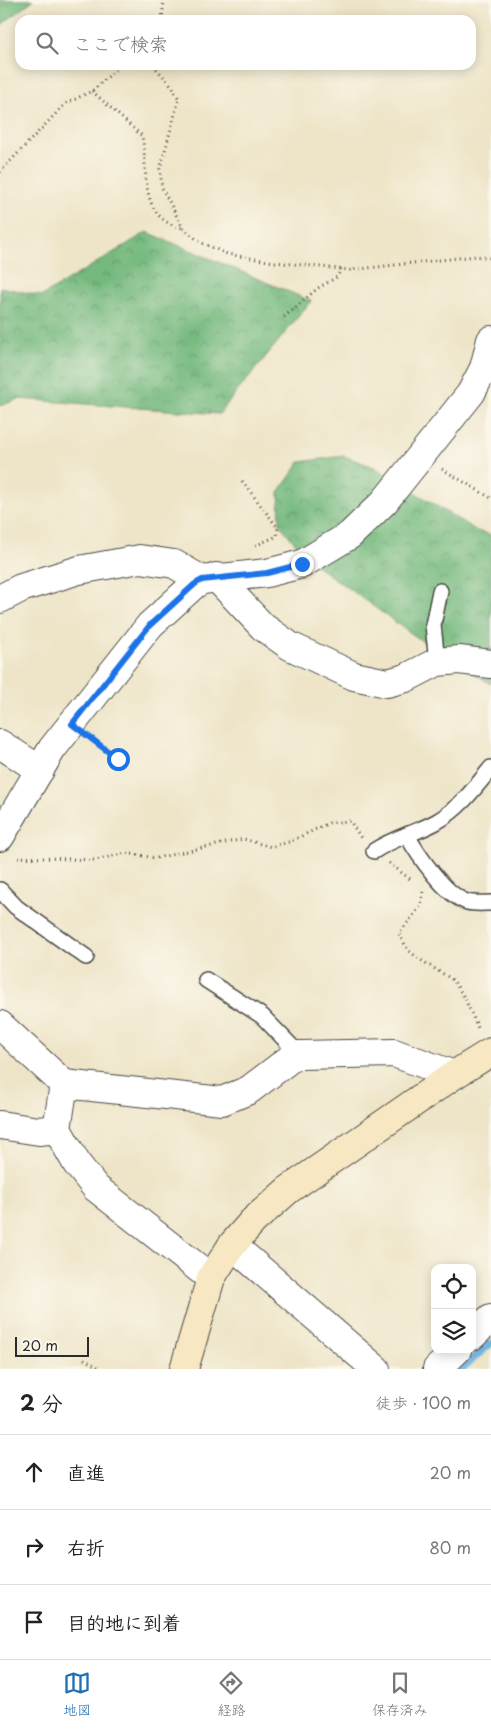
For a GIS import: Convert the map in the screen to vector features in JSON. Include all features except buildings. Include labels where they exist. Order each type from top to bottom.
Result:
[{"type":"street","points":[[7,847],[40,770],[52,749],[150,625],[195,584],[209,579],[267,573],[302,564],[350,535],[384,502],[471,392],[484,368],[491,340]]},
{"type":"street","points":[[0,599],[22,588],[79,570],[140,559],[174,564],[209,579],[263,627],[290,646],[354,676],[387,683],[406,678],[437,662],[459,660],[491,664]]},
{"type":"street","points":[[0,744],[40,770]]},
{"type":"street","points":[[0,1025],[64,1084],[222,1101],[249,1090],[295,1055],[394,1053],[454,1075]]},
{"type":"street","points":[[184,1369],[211,1278],[232,1245],[253,1221],[288,1190],[454,1075],[490,1053]]},
{"type":"street","points":[[64,1084],[57,1129],[77,1164],[96,1188],[211,1278]]},
{"type":"street","points":[[0,1125],[39,1131],[57,1129]]},
{"type":"street","points":[[232,1245],[376,1369]]},
{"type":"street","points":[[476,1332],[491,1318]]},
{"type":"street","points":[[437,1369],[453,1354]]},
{"type":"lane","points":[[437,662],[433,625],[440,591]]},
{"type":"lane","points":[[374,851],[435,822],[456,808],[491,768]]},
{"type":"lane","points":[[407,835],[417,854],[455,895],[467,902],[491,903]]},
{"type":"lane","points":[[0,890],[16,907],[86,957]]},
{"type":"lane","points":[[206,980],[262,1016],[300,1055]]},
{"type":"path","points":[[162,15],[164,0]]},
{"type":"path","points":[[0,172],[65,104],[92,91],[116,70]]},
{"type":"path","points":[[158,70],[172,86],[179,99],[160,169],[162,188],[183,228],[200,242],[227,254],[274,262],[350,270],[476,256],[491,258]]},
{"type":"path","points":[[92,91],[142,136],[149,202],[161,216],[174,226],[183,228]]},
{"type":"path","points":[[284,317],[318,288],[338,277],[341,269]]},
{"type":"path","points":[[419,458],[491,498]]},
{"type":"path","points":[[242,481],[278,528],[277,536],[243,551]]},
{"type":"path","points":[[72,724],[118,759]]},
{"type":"path","points":[[7,847],[95,860],[126,853],[156,858],[244,839],[270,847],[289,842],[329,823],[350,821],[365,844],[416,883]]},
{"type":"path","points":[[420,888],[424,894],[421,905],[399,934],[408,950],[453,980],[464,997],[490,1053]]},
{"type":"path","points":[[84,1359],[101,1369]]},
{"type":"green space","points":[[0,0],[33,0],[0,26]]},
{"type":"green space","points":[[147,232],[311,301],[219,414],[19,399],[0,406],[0,287],[42,296]]},
{"type":"green space","points":[[344,456],[374,467],[477,531],[491,535],[491,684],[422,641],[310,561],[280,525],[279,492],[300,462]]},
{"type":"waterway","points":[[461,1369],[491,1343]]},
{"type":"route","points":[[118,759],[72,724],[150,625],[195,584],[202,580],[267,573],[302,564]]}]
